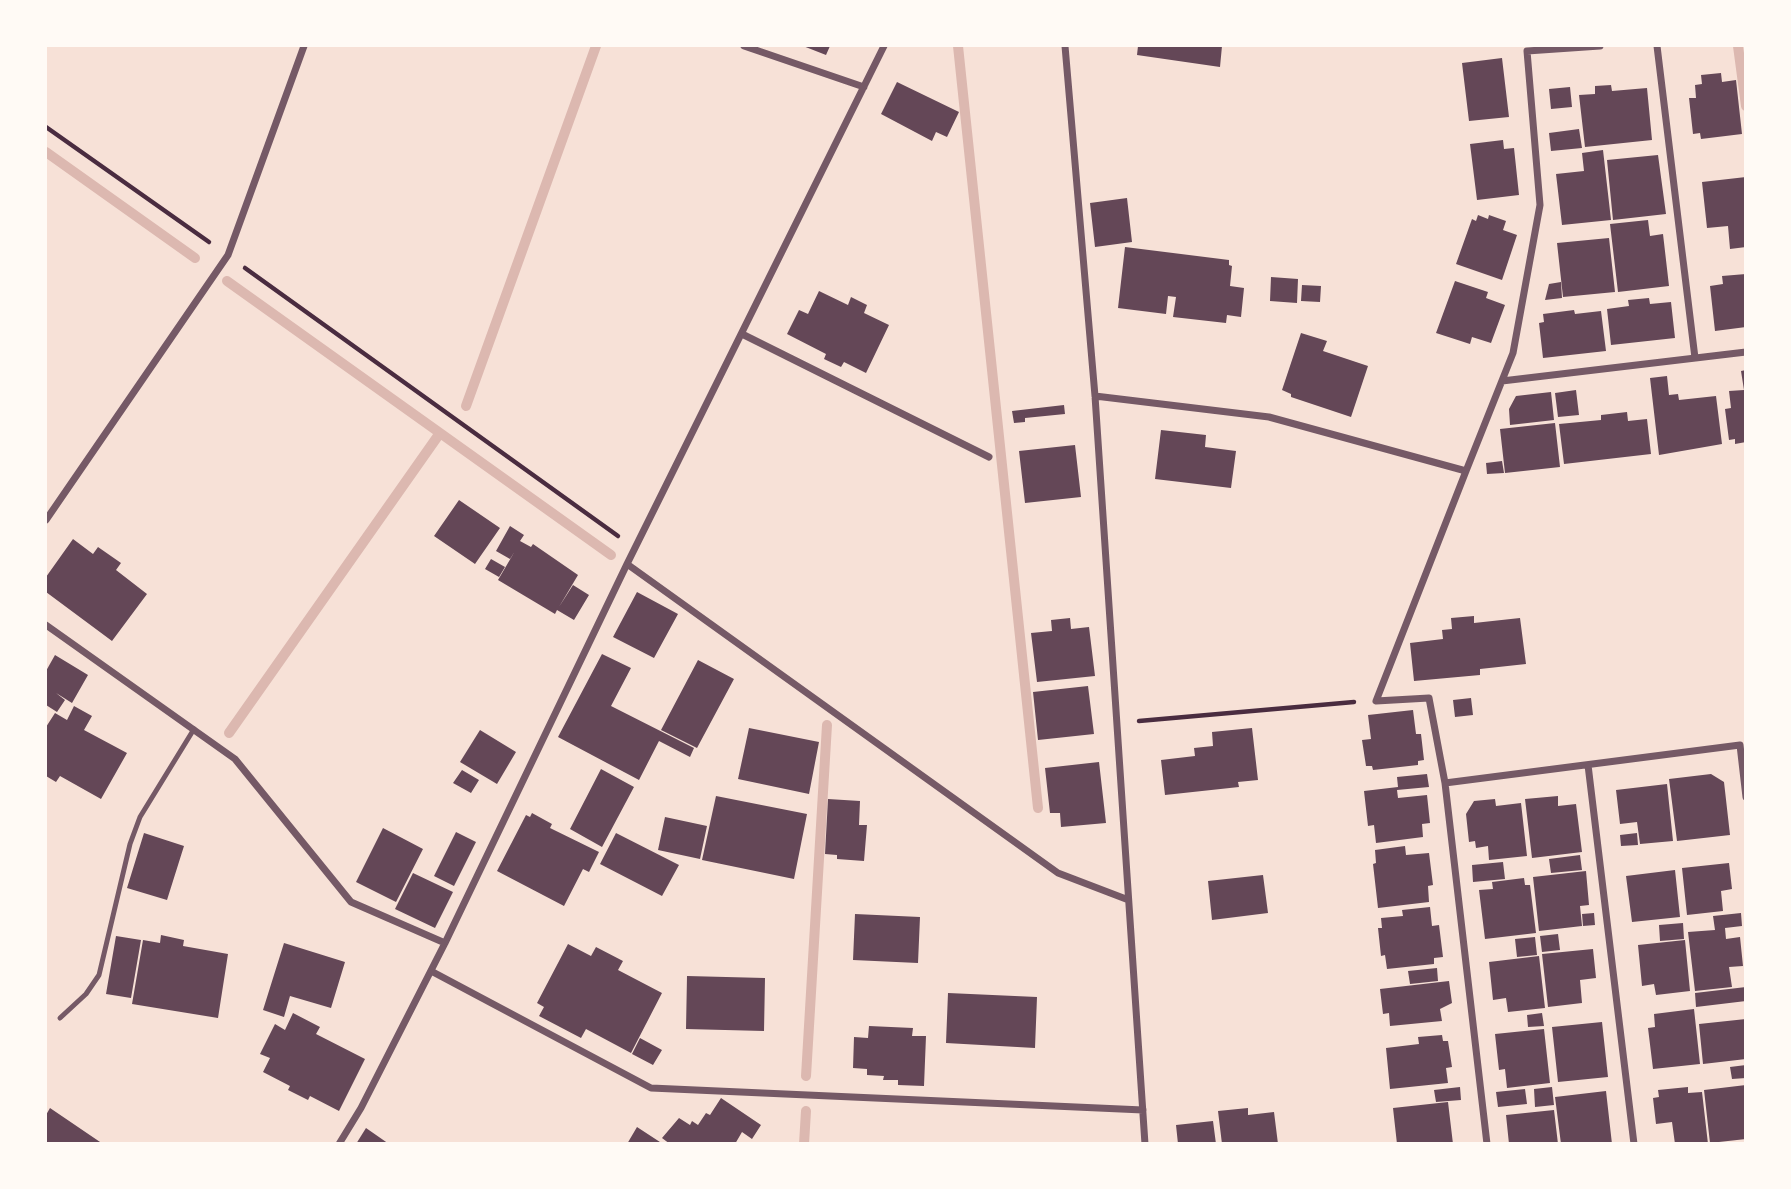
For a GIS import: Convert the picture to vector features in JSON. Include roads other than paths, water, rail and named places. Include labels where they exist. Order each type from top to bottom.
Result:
[{"type":"street","points":[[46,520],[228,256],[304,46]]},
{"type":"street","points":[[744,46],[864,87]]},
{"type":"street","points":[[339,1143],[361,1108],[445,943],[627,564],[884,46]]},
{"type":"street","points":[[1065,46],[1095,396],[1126,898],[1145,1143]]},
{"type":"street","points":[[1487,1143],[1446,783],[1429,698],[1376,701],[1513,353],[1540,205],[1527,51],[1600,46]]},
{"type":"street","points":[[1657,46],[1695,358]]},
{"type":"street","points":[[742,334],[989,457]]},
{"type":"street","points":[[1502,381],[1745,352]]},
{"type":"street","points":[[1095,396],[1269,417],[1466,471]]},
{"type":"street","points":[[627,564],[1058,873],[1126,898]]},
{"type":"street","points":[[46,625],[235,760],[351,902],[445,943]]},
{"type":"street","points":[[1446,783],[1740,745],[1745,797]]},
{"type":"street","points":[[1588,765],[1634,1143]]},
{"type":"street","points":[[430,971],[651,1088],[1143,1110]]},
{"type":"lane","points":[[60,1017],[86,994],[99,975],[130,844],[140,817],[194,729]]},
{"type":"waterway","points":[[466,406],[596,46]]},
{"type":"waterway","points":[[958,46],[1038,808]]},
{"type":"waterway","points":[[1738,46],[1746,106]]},
{"type":"waterway","points":[[46,152],[195,258]]},
{"type":"waterway","points":[[227,281],[611,555]]},
{"type":"waterway","points":[[229,733],[440,433]]},
{"type":"waterway","points":[[806,1076],[827,725]]},
{"type":"waterway","points":[[804,1144],[806,1111]]}]
